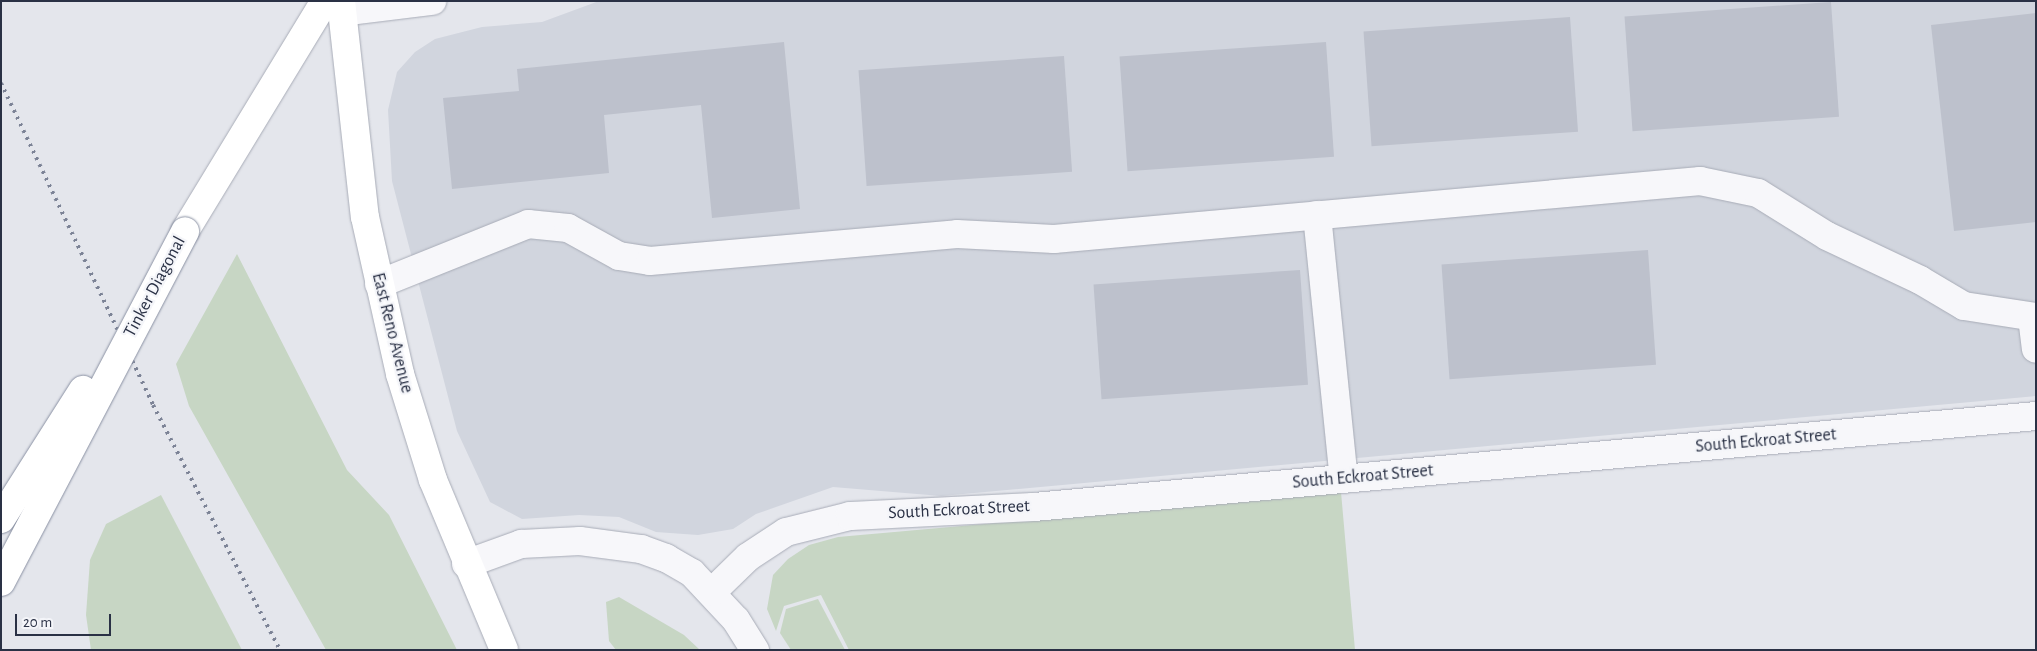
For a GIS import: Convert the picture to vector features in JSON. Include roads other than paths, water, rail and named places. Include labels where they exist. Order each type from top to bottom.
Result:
[{"type":"main road","name":"Tinker Diagonal","points":[[1,582],[184,231],[336,5]]},
{"type":"main road","name":"East Reno Avenue","points":[[336,5],[365,217],[378,284],[400,374],[432,480],[504,650]]},
{"type":"main road","points":[[1,519],[184,231]]},
{"type":"street","points":[[336,5],[432,1]]},
{"type":"street","points":[[378,284],[528,224],[568,228],[619,256],[650,261],[957,234],[1054,239],[1700,182],[1758,193],[1827,236],[1920,280],[1964,306],[2034,317],[2036,349]]},
{"type":"street","points":[[1318,215],[1344,479]]},
{"type":"street","name":"South Eckroat Street","points":[[712,592],[748,557],[786,532],[850,516],[1034,507],[2036,416]]},
{"type":"street","points":[[466,564],[521,544],[580,541],[621,544],[666,558],[692,573],[712,592],[755,650]]},
{"type":"railway","points":[[1,83],[153,405],[280,650]]}]
